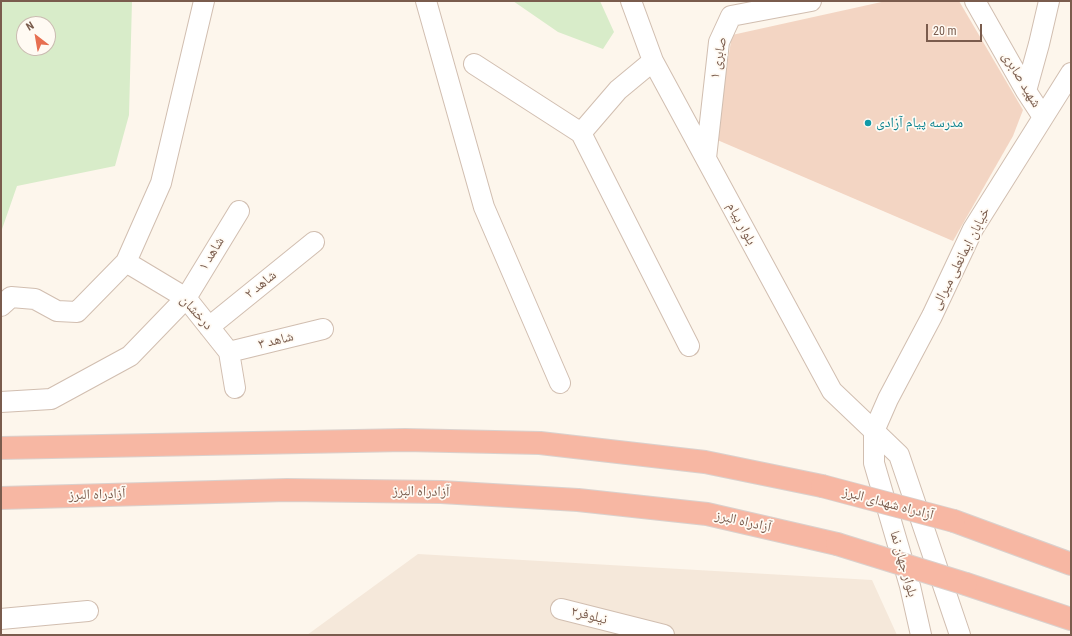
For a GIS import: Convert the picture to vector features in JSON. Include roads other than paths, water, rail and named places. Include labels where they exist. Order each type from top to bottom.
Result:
[{"type":"highway","name":"آزادراه شهدای البرز","points":[[1,448],[405,440],[540,443],[704,462],[822,486],[954,521],[1071,564]]},
{"type":"highway","name":"آزادراه البرز","points":[[1,498],[287,490],[449,492],[578,500],[707,514],[837,544],[966,584],[1071,619]]},
{"type":"street","points":[[1,306],[11,297],[35,299],[57,311],[77,312],[126,262],[162,183],[204,1]]},
{"type":"street","points":[[426,1],[484,206],[560,383]]},
{"type":"street","name":"بلوار پیام","points":[[631,1],[653,61],[832,391],[874,431]]},
{"type":"street","name":"صابری ۱","points":[[706,158],[719,42],[731,16],[811,1]]},
{"type":"street","name":"شهید صابری","points":[[975,1],[1043,118]]},
{"type":"street","points":[[1026,91],[1049,1]]},
{"type":"street","points":[[581,134],[618,90],[653,61]]},
{"type":"street","points":[[474,64],[581,134],[689,346]]},
{"type":"street","name":"خیابان ایمانعلی میرالی","points":[[874,431],[888,399],[932,316],[973,229],[1071,74]]},
{"type":"street","name":"شاهد ۱","points":[[1,402],[51,399],[130,356],[186,298],[239,211]]},
{"type":"street","name":"شاهد ۲","points":[[209,327],[314,242]]},
{"type":"street","name":"درخشان","points":[[126,262],[186,298],[229,352]]},
{"type":"street","name":"شاهد ۳","points":[[229,352],[323,330]]},
{"type":"street","points":[[229,352],[234,388]]},
{"type":"street","points":[[874,431],[899,456],[960,635]]},
{"type":"street","name":"بلوار جهان نما","points":[[874,431],[874,463],[910,586],[921,635]]},
{"type":"street","name":"۲نیلوفر","points":[[561,609],[664,635]]},
{"type":"street","points":[[1,619],[88,611]]},
{"type":"place","name":"مدرسه پیام آزادی","points":[[868,123]]}]
